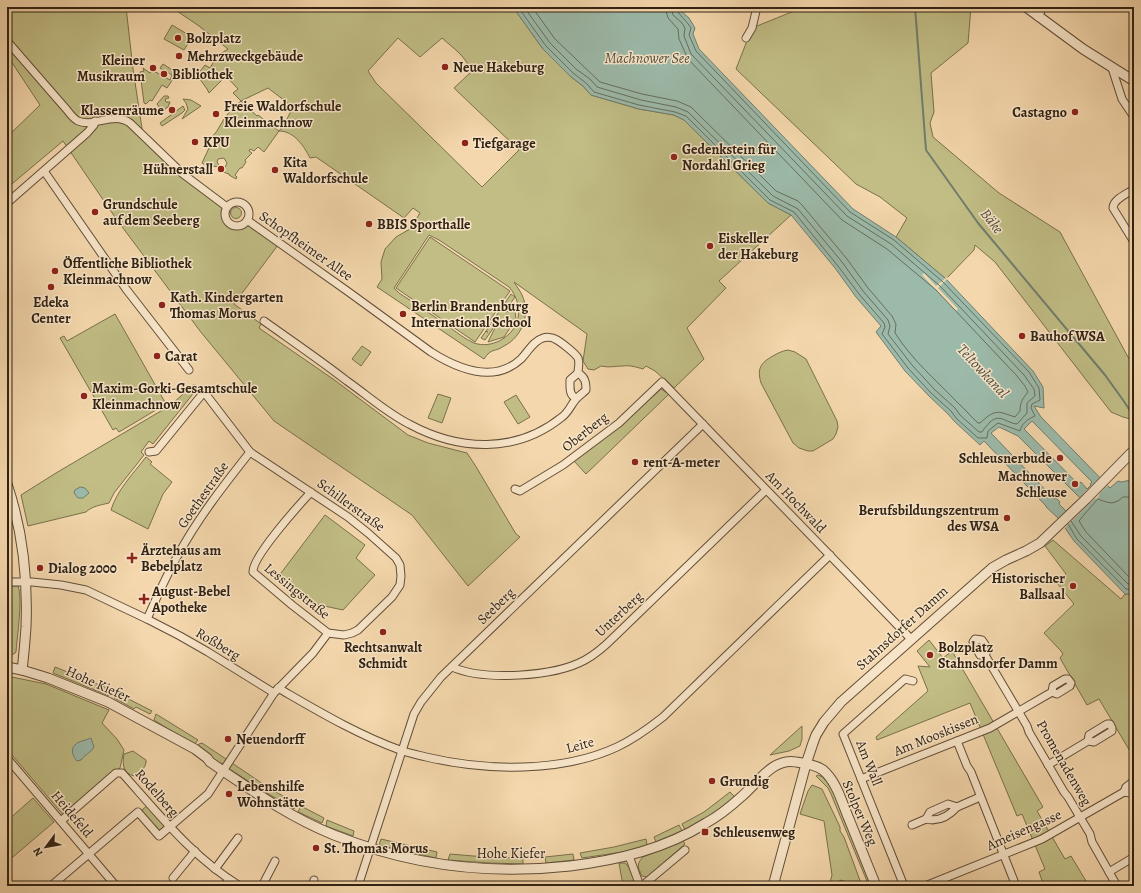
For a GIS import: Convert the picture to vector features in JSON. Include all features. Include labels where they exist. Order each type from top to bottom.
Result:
[{"type":"street","points":[[746,38],[752,28],[757,7]]},
{"type":"street","points":[[1026,7],[1067,38],[1134,81]]},
{"type":"street","points":[[1038,16],[1043,7]]},
{"type":"street","points":[[7,41],[78,121],[85,122],[118,118],[125,119],[130,122],[183,174],[227,207]]},
{"type":"street","points":[[1112,68],[1122,98],[1134,118]]},
{"type":"street","points":[[7,203],[92,128],[95,121]]},
{"type":"street","points":[[44,171],[126,289],[189,370]]},
{"type":"street","points":[[1134,189],[1115,201],[1113,205],[1113,208],[1134,242]]},
{"type":"street","name":"Schopfheimer Allee","points":[[237,201],[245,205],[249,212],[247,220],[238,226],[230,224],[225,218],[225,210],[231,203],[237,201]]},
{"type":"street","name":"Schopfheimer Allee","points":[[247,220],[431,352],[456,366],[483,373],[494,372],[510,367],[521,359],[535,343],[543,338],[550,338],[555,339],[578,357],[578,373]]},
{"type":"street","points":[[264,321],[408,424],[449,441],[464,444],[497,445],[526,437],[549,426],[564,416],[576,398],[586,390],[586,383],[582,376],[578,373],[570,380],[570,392],[572,396],[576,398]]},
{"type":"street","name":"Am Hochwald","points":[[662,382],[911,639]]},
{"type":"street","name":"Oberberg","points":[[515,489],[520,491],[563,465],[619,423],[662,382]]},
{"type":"street","name":"Schillerstraße","points":[[149,452],[156,451],[204,392],[250,452],[348,517],[392,554],[400,565],[402,576],[397,592],[358,630],[344,635],[328,633]]},
{"type":"street","name":"Seeberg","points":[[358,886],[414,714],[435,683],[703,424]]},
{"type":"street","name":"Stahnsdorfer Damm","points":[[773,886],[806,764],[816,735],[831,712],[992,568],[1033,547],[1057,528],[1114,472],[1134,450]]},
{"type":"street","name":"Goethestraße","points":[[147,619],[164,582],[191,534],[207,509],[250,452]]},
{"type":"street","points":[[7,484],[18,525],[24,559],[26,582],[27,597],[22,670]]},
{"type":"street","name":"Unterberg","points":[[452,667],[470,673],[511,676],[539,674],[562,669],[584,661],[596,653],[614,637],[766,490]]},
{"type":"street","name":"Lessingstraße","points":[[311,492],[270,540],[252,569],[255,575],[328,633]]},
{"type":"street","name":"Leite","points":[[276,691],[368,738],[402,751],[449,762],[485,766],[519,767],[575,761],[618,747],[663,717],[830,556]]},
{"type":"street","name":"Roßberg","points":[[7,582],[61,585],[86,590],[147,619],[276,691]]},
{"type":"street","points":[[138,812],[159,836],[208,794],[276,691],[313,653],[328,633]]},
{"type":"street","name":"Promenadenweg","points":[[985,655],[1027,726],[1028,732],[1090,834],[1092,842],[1117,886]]},
{"type":"street","name":"Hohe Kiefer","points":[[7,667],[48,678],[108,702],[195,749],[210,762],[281,809],[330,833],[370,848],[429,863],[495,869],[550,868],[611,860],[629,856],[674,840],[704,825],[732,806],[766,772],[780,764],[792,761],[806,764]]},
{"type":"street","name":"Am Wall","points":[[904,886],[843,734],[905,679],[913,681]]},
{"type":"street","name":"Am Mooskissen","points":[[861,779],[990,728],[1052,692]]},
{"type":"street","points":[[1048,765],[1088,738]]},
{"type":"street","points":[[957,741],[1016,886]]},
{"type":"street","name":"Heidefeld","points":[[7,758],[116,886]]},
{"type":"street","name":"Stolper Weg","points":[[806,764],[821,769],[833,783],[876,886]]},
{"type":"street","name":"Rodelberg","points":[[61,821],[119,772],[122,772],[170,828],[215,869],[240,886]]},
{"type":"street","name":"Ameisengasse","points":[[925,886],[1042,839],[1080,818],[1134,782]]},
{"type":"street","points":[[1125,789],[1130,793],[1134,790]]},
{"type":"street","points":[[912,825],[926,819],[930,812],[948,804],[957,807],[980,797]]},
{"type":"street","points":[[52,886],[148,803]]},
{"type":"street","points":[[215,869],[238,838]]},
{"type":"street","points":[[629,856],[641,886],[685,850]]},
{"type":"street","points":[[173,878],[195,851]]},
{"type":"street","points":[[1109,872],[1134,857]]},
{"type":"street","points":[[262,886],[275,861]]},
{"type":"street","points":[[224,886],[229,879]]},
{"type":"shaded area","points":[[7,7],[126,7],[133,69],[143,135],[227,207],[225,212],[226,217],[231,223],[234,225],[239,225],[247,220],[278,245],[234,304],[261,324],[259,328],[333,379],[408,435],[428,443],[467,453],[516,534],[520,537],[468,586],[412,515],[274,421],[200,331],[117,220],[63,141],[7,188],[7,137],[40,105],[7,55]]},
{"type":"shaded area","points":[[171,7],[513,7],[543,49],[591,95],[639,109],[674,115],[684,120],[768,203],[791,215],[719,281],[726,288],[687,328],[704,359],[674,388],[655,371],[646,366],[643,369],[633,366],[601,366],[594,370],[588,369],[583,361],[587,334],[514,282],[525,302],[526,310],[523,324],[516,337],[501,348],[491,351],[484,359],[377,287],[382,279],[381,262],[385,249],[396,237],[410,229],[420,213],[413,208],[404,218],[316,157],[310,158],[302,144],[294,136],[279,131],[284,125],[293,107],[268,88],[241,101],[233,93],[238,89],[226,76],[209,93],[197,75],[205,65],[210,68],[217,56],[228,49],[199,26]],"holes":[[[398,38],[420,57],[442,38],[463,57],[471,72],[454,88],[519,150],[482,187],[376,83],[368,71]],[[429,235],[439,240],[509,287],[518,303],[519,312],[517,322],[510,333],[500,341],[487,344],[474,343],[467,340],[394,288]]]},
{"type":"shaded area","points":[[804,7],[971,7],[968,43],[931,73],[934,112],[930,123],[933,137],[999,193],[1060,232],[1134,368],[1134,420],[1111,412],[995,262],[975,245],[974,250],[946,279],[896,237],[907,218],[880,197],[856,184],[736,69],[752,28]]},
{"type":"shaded area","name":"Bolzplatz","points":[[172,25],[192,37],[184,50],[164,39]]},
{"type":"shaded area","points":[[163,64],[177,73],[167,88],[162,85],[152,101],[150,100],[146,104],[144,103],[140,72],[144,71],[143,68],[150,73],[152,70],[170,80],[172,75],[160,68]]},
{"type":"shaded area","points":[[164,96],[168,96],[169,98],[165,99],[166,102],[170,102],[168,107],[162,111],[157,104]]},
{"type":"shaded area","points":[[183,99],[191,100],[201,106],[182,119],[188,109]]},
{"type":"shaded area","points":[[241,101],[257,116],[258,115],[279,131],[264,152],[258,147],[254,151],[250,149],[249,151],[252,153],[245,160],[246,162],[242,168],[240,168],[235,175],[237,177],[236,179],[223,172],[227,163],[224,158],[218,159],[217,162],[219,167],[205,165],[202,163],[209,148],[216,143],[212,137],[227,115]]},
{"type":"shaded area","points":[[183,106],[185,110],[182,113],[162,126],[160,123]]},
{"type":"shaded area","points":[[236,207],[240,209],[242,213],[240,217],[236,219],[232,217],[230,213],[232,209]]},
{"type":"shaded area","points":[[430,237],[510,291],[475,342],[396,288]]},
{"type":"shaded area","points":[[511,294],[515,297],[505,311],[507,312],[514,303],[516,319],[504,337],[488,342],[499,320],[485,340],[481,338]]},
{"type":"shaded area","points":[[115,314],[166,404],[119,432],[116,428],[113,430],[60,338],[64,336],[67,341]]},
{"type":"shaded area","points":[[362,346],[371,352],[361,366],[352,359]]},
{"type":"shaded area","points":[[788,350],[795,352],[806,359],[837,421],[838,427],[833,439],[813,451],[799,448],[793,443],[761,383],[759,374],[762,364],[777,354]]},
{"type":"shaded area","points":[[193,385],[196,385],[200,391],[199,393],[196,390],[153,444],[149,441],[141,452],[144,455],[114,493],[109,503],[94,507],[86,512],[28,526],[21,495],[171,405]]},
{"type":"shaded area","points":[[661,389],[669,394],[586,474],[574,461],[619,427]]},
{"type":"shaded area","points":[[438,394],[451,398],[442,423],[428,418]]},
{"type":"shaded area","points":[[516,395],[530,417],[518,424],[504,402]]},
{"type":"shaded area","points":[[146,457],[152,462],[150,464],[172,482],[163,494],[148,529],[111,510],[121,489]]},
{"type":"shaded area","points":[[325,515],[365,545],[356,558],[375,575],[343,610],[310,603],[278,577]]},
{"type":"shaded area","points":[[1053,540],[1121,599],[1125,594],[1134,594],[1134,758],[1099,699],[1087,705],[1060,658],[1063,654],[1044,633],[1074,604],[1057,583],[1066,574],[1045,546]]},
{"type":"shaded area","points":[[7,586],[18,586],[20,599],[16,652],[14,654],[7,654]]},
{"type":"shaded area","points":[[929,640],[943,658],[952,651],[1043,807],[1037,811],[1065,859],[1071,856],[1089,886],[1044,886],[1039,872],[1045,869],[1022,814],[1017,816],[970,703],[877,740],[876,737],[928,691],[918,666],[930,667],[917,651]]},
{"type":"shaded area","points":[[55,667],[112,690],[109,696],[53,673]]},
{"type":"shaded area","points":[[7,676],[46,684],[109,710],[102,723],[117,739],[124,750],[120,768],[64,816],[7,749]]},
{"type":"shaded area","points":[[117,693],[152,711],[150,714],[136,707],[134,709],[114,698]]},
{"type":"shaded area","points":[[156,714],[198,740],[194,745],[154,720]]},
{"type":"shaded area","points":[[802,726],[802,739],[800,746],[789,751],[770,755]]},
{"type":"shaded area","points":[[202,743],[226,759],[224,764],[219,763],[197,748],[199,744]]},
{"type":"shaded area","points":[[133,751],[146,760],[144,768],[134,776],[125,771],[123,762],[124,754]]},
{"type":"shaded area","points":[[232,763],[263,784],[259,788],[229,769]]},
{"type":"shaded area","points":[[818,775],[823,777],[832,788],[871,886],[869,886],[831,794],[828,788],[816,776]]},
{"type":"shaded area","points":[[812,785],[822,789],[840,827],[840,831],[844,837],[862,886],[855,886],[854,884],[840,880],[838,886],[829,886],[832,875],[824,821],[800,814],[808,791]]},
{"type":"shaded area","points":[[269,788],[297,804],[294,809],[265,792]]},
{"type":"shaded area","points":[[730,792],[735,797],[722,808],[685,830],[682,824],[704,812]]},
{"type":"shaded area","points":[[33,798],[54,822],[7,862],[7,821]]},
{"type":"shaded area","points":[[147,806],[165,825],[160,832],[142,812]]},
{"type":"shaded area","points":[[301,806],[324,818],[322,823],[298,812]]},
{"type":"shaded area","points":[[327,820],[354,831],[353,836],[326,826]]},
{"type":"shaded area","points":[[679,825],[682,831],[656,842],[654,837]]},
{"type":"shaded area","points":[[381,839],[437,852],[436,858],[379,845]]},
{"type":"shaded area","points":[[646,839],[647,845],[623,852],[582,858],[580,853],[614,847]]},
{"type":"shaded area","points":[[683,841],[685,844],[647,877],[642,876],[638,866],[643,857]]},
{"type":"shaded area","points":[[450,854],[523,858],[523,864],[448,860]]},
{"type":"shaded area","points":[[573,854],[574,860],[546,863],[545,857]]},
{"type":"shaded area","points":[[619,863],[625,863],[629,868],[634,877],[635,886],[623,886]]},
{"type":"water","points":[[513,7],[680,7],[680,10],[689,18],[695,28],[693,34],[699,49],[853,209],[896,237],[946,279],[1033,371],[1043,387],[1044,408],[1034,406],[1041,417],[1110,488],[1118,481],[1122,482],[1130,480],[1134,483],[1134,594],[1125,594],[1074,541],[1058,518],[984,441],[980,445],[905,371],[876,332],[881,326],[791,215],[768,203],[684,120],[674,115],[639,109],[591,95],[543,49]],"holes":[[[1032,421],[1092,482],[1087,489],[1081,482],[1078,484],[1024,429]],[[999,427],[1018,436],[1080,498],[1066,511],[1059,504],[1060,502],[1056,498],[1054,499],[991,433]]]},
{"type":"water","points":[[80,487],[85,488],[89,493],[83,498],[78,498],[74,493],[75,490]]},
{"type":"water","points":[[91,738],[94,747],[81,760],[77,761],[74,757],[73,747],[78,742]]},
{"type":"pier","points":[[924,273],[936,286],[947,277],[948,278],[938,288],[958,309],[956,311],[922,275]]},
{"type":"pier","points":[[1101,476],[1109,484],[1100,493],[1098,498],[1094,499],[1064,529],[1057,520]]},
{"type":"waterway","name":"Bäke","points":[[915,7],[926,150],[978,223],[1105,375],[1133,415]]},
{"type":"place","name":"Bolzplatz","points":[[178,38]]},
{"type":"place","name":"Mehrzweckgebäude","points":[[179,56]]},
{"type":"place","name":"Neue Hakeburg","points":[[445,67]]},
{"type":"place","name":"Kleiner Musikraum","points":[[153,68]]},
{"type":"place","name":"Bibliothek","points":[[164,74]]},
{"type":"place","name":"Klassenräume","points":[[172,110]]},
{"type":"place","name":"Castagno","points":[[1075,112]]},
{"type":"place","name":"Freie Waldorfschule Kleinmachnow","points":[[216,114]]},
{"type":"place","name":"KPU","points":[[195,142]]},
{"type":"place","name":"Tiefgarage","points":[[465,143]]},
{"type":"place","name":"Gedenkstein für Nordahl Grieg","points":[[674,157]]},
{"type":"place","name":"Hühnerstall","points":[[221,169]]},
{"type":"place","name":"Kita Waldorfschule","points":[[275,170]]},
{"type":"place","name":"Grundschule auf dem Seeberg","points":[[95,212]]},
{"type":"place","name":"BBIS Sporthalle","points":[[369,224]]},
{"type":"place","name":"Eiskeller der Hakeburg","points":[[710,246]]},
{"type":"place","name":"Öffentliche Bibliothek Kleinmachnow","points":[[55,271]]},
{"type":"place","name":"Edeka Center","points":[[51,287]]},
{"type":"place","name":"Kath. Kindergarten Thomas Morus","points":[[162,305]]},
{"type":"place","name":"Berlin Brandenburg International School","points":[[403,314]]},
{"type":"place","name":"Bauhof WSA","points":[[1022,336]]},
{"type":"place","name":"Carat","points":[[157,356]]},
{"type":"place","name":"Maxim-Gorki-Gesamtschule Kleinmachnow","points":[[84,396]]},
{"type":"place","name":"Schleusnerbude","points":[[1060,458]]},
{"type":"place","name":"rent-A-meter","points":[[635,462]]},
{"type":"place","name":"Machnower Schleuse","points":[[1075,484]]},
{"type":"place","name":"Berufsbildungszentrum des WSA","points":[[1007,518]]},
{"type":"place","name":"Ärztehaus am Bebelplatz","points":[[132,558]]},
{"type":"place","name":"Dialog 2000","points":[[40,568]]},
{"type":"place","name":"Historischer Ballsaal","points":[[1073,586]]},
{"type":"place","name":"August-Bebel Apotheke","points":[[144,599]]},
{"type":"place","name":"Rechtsanwalt Schmidt","points":[[383,632]]},
{"type":"place","name":"Bolzplatz Stahnsdorfer Damm","points":[[930,655]]},
{"type":"place","name":"Neuendorff","points":[[228,739]]},
{"type":"place","name":"Grundig","points":[[712,781]]},
{"type":"place","name":"Lebenshilfe Wohnstätte","points":[[229,794]]},
{"type":"place","name":"Schleusenweg","points":[[705,832]]},
{"type":"place","name":"St. Thomas Morus","points":[[316,848]]},
{"type":"water label","name":"Machnower See","points":[[647,58]]},
{"type":"water label","name":"Teltowkanal","points":[[983,371]]}]
